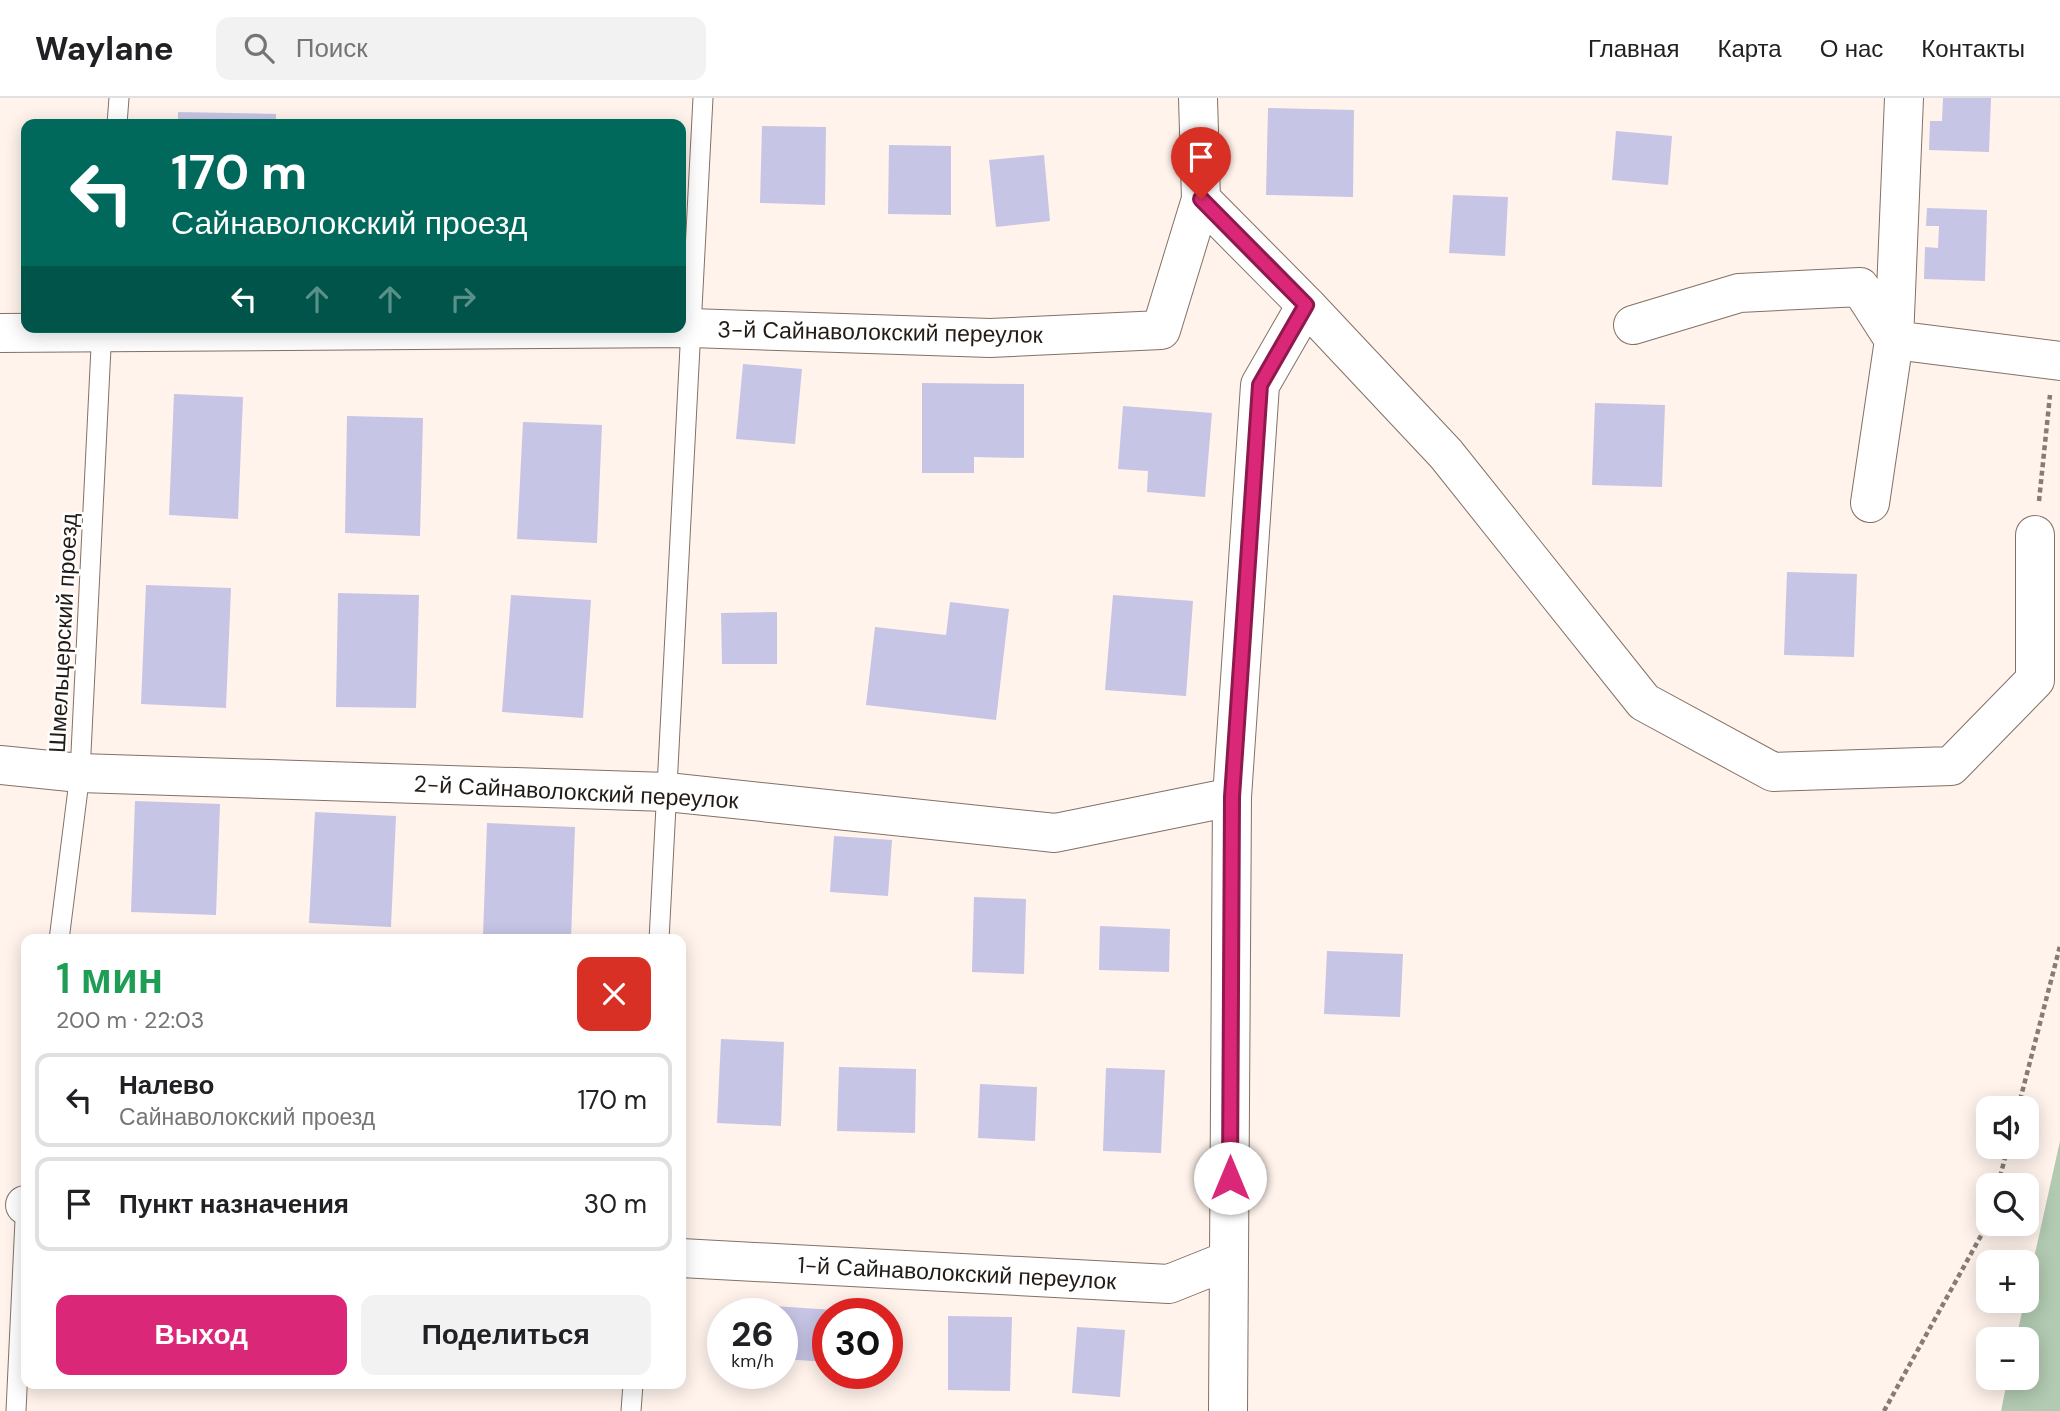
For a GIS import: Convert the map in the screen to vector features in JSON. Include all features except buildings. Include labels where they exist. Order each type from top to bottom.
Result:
[{"type":"street","points":[[1198,98],[1201,199],[1306,305],[1446,454],[1644,702],[1773,772],[1951,766],[2035,680],[2035,535]]},
{"type":"street","points":[[1870,503],[1894,340],[1904,98]]},
{"type":"street","name":"3-й Сайнаволокский переулок","points":[[686,328],[990,338],[1161,330],[1201,199]]},
{"type":"street","points":[[1633,325],[1739,293],[1860,287],[1894,340],[2057,361]]},
{"type":"street","points":[[1228,1411],[1232,797],[1260,385],[1306,305]]},
{"type":"street","name":"3-й Сайнаволокский переулок","points":[[0,333],[21,332]]},
{"type":"street","name":"2-й Сайнаволокский переулок","points":[[0,765],[80,773],[667,792],[1055,833],[1232,797]]},
{"type":"street","name":"1-й Сайнаволокский переулок","points":[[686,1258],[1169,1284],[1229,1260]]},
{"type":"lane","points":[[117,119],[119,98]]},
{"type":"lane","points":[[659,934],[702,98]]},
{"type":"lane","name":"Шмельцерский проезд","points":[[60,934],[80,773],[102,333]]},
{"type":"lane","points":[[16,1411],[21,1306]]},
{"type":"lane","points":[[631,1411],[633,1389]]},
{"type":"path","points":[[2035,535],[2057,361]]},
{"type":"path","points":[[2021,1096],[2060,946]]},
{"type":"path","points":[[1884,1411],[1981,1236]]},
{"type":"green space","points":[[2060,1141],[2060,1411],[2001,1411],[2005,1390],[2039,1390],[2039,1327],[2019,1327],[2022,1313],[2039,1313],[2039,1250],[2036,1250]]},
{"type":"route","points":[[1201,199],[1306,305],[1260,385],[1232,797],[1230,1178]]}]
